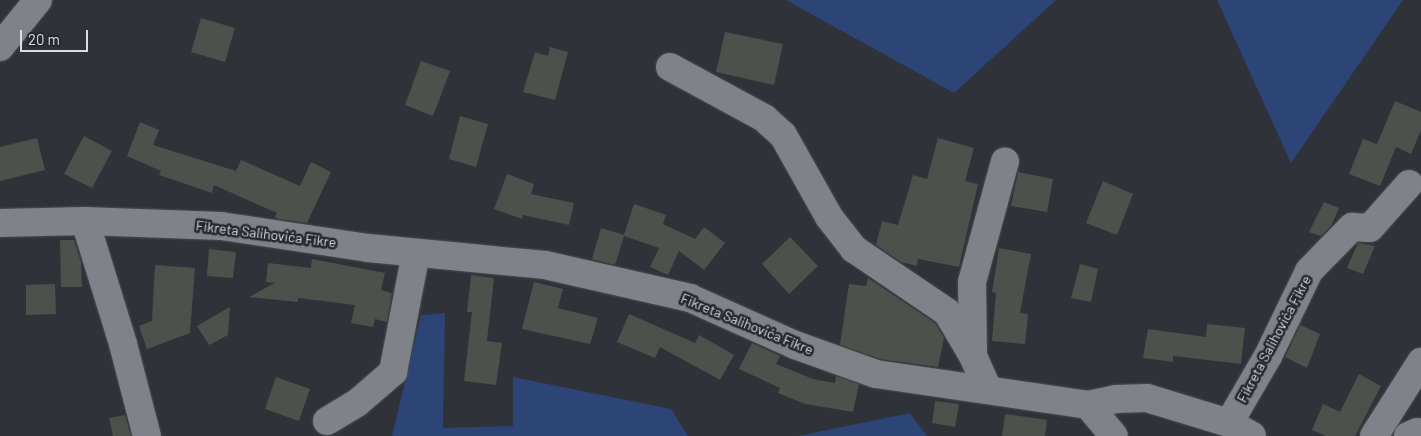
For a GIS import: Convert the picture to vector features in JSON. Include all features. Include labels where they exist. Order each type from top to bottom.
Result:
[{"type":"street","points":[[0,47],[38,0]]},
{"type":"street","points":[[670,67],[764,118],[777,129],[829,217],[854,249],[946,312],[974,356],[988,389]]},
{"type":"street","points":[[974,356],[972,282],[1005,161]]},
{"type":"street","name":"Fikreta Salihovića Fikre","points":[[0,223],[85,221],[221,226],[416,253],[545,265],[690,298],[795,345],[876,374],[1088,405],[1116,399],[1147,398],[1240,430],[1268,356],[1309,271],[1352,227],[1370,228],[1409,184]]},
{"type":"street","points":[[85,221],[123,344],[147,436]]},
{"type":"street","points":[[327,421],[357,403],[393,372],[416,253]]},
{"type":"street","points":[[1374,436],[1421,362]]},
{"type":"street","points":[[1088,405],[1114,436]]},
{"type":"shaded area","points":[[786,0],[1056,0],[954,93]]},
{"type":"shaded area","points":[[1217,0],[1403,0],[1291,163]]},
{"type":"shaded area","points":[[445,313],[443,428],[513,426],[513,377],[671,409],[688,436],[392,436],[421,315]]},
{"type":"shaded area","points":[[910,413],[927,436],[798,436]]},
{"type":"building","points":[[201,18],[235,28],[225,62],[191,52]]},
{"type":"building","points":[[725,32],[783,44],[774,85],[716,72]]},
{"type":"building","points":[[550,47],[568,52],[555,100],[523,92],[535,52],[548,56]]},
{"type":"building","points":[[421,61],[450,71],[433,116],[405,105]]},
{"type":"building","points":[[1395,101],[1421,112],[1421,130],[1411,154],[1396,147],[1380,186],[1349,174],[1363,139],[1377,144]]},
{"type":"building","points":[[460,116],[488,124],[476,167],[449,159]]},
{"type":"building","points":[[140,122],[159,130],[153,145],[236,171],[241,160],[300,186],[311,162],[331,172],[307,223],[279,219],[275,217],[277,213],[214,185],[212,193],[159,175],[161,171],[127,156]]},
{"type":"building","points":[[84,136],[112,151],[92,188],[64,174]]},
{"type":"building","points":[[37,138],[45,170],[0,181],[0,147]]},
{"type":"building","points":[[938,138],[974,148],[965,181],[978,184],[959,267],[918,259],[917,266],[901,262],[876,245],[882,221],[898,225],[913,175],[927,179]]},
{"type":"building","points":[[1018,172],[1053,179],[1047,212],[1011,206]]},
{"type":"building","points":[[507,174],[534,184],[531,194],[574,203],[569,225],[523,215],[522,219],[494,209]]},
{"type":"building","points":[[1103,181],[1133,194],[1117,235],[1086,223]]},
{"type":"building","points":[[1324,202],[1339,208],[1331,226],[1321,236],[1309,232]]},
{"type":"building","points":[[634,204],[666,215],[663,224],[695,239],[704,227],[725,243],[704,270],[679,251],[668,275],[650,267],[659,248],[624,236],[615,265],[592,259],[601,228],[624,235]]},
{"type":"building","points":[[790,237],[818,266],[789,294],[762,264]]},
{"type":"building","points":[[60,240],[74,240],[81,262],[82,287],[61,287]]},
{"type":"building","points":[[1358,243],[1375,246],[1363,274],[1347,268]]},
{"type":"building","points":[[999,248],[1031,254],[1020,313],[1028,314],[1025,344],[992,341],[996,293],[992,292]]},
{"type":"building","points":[[209,249],[236,252],[233,278],[207,276]]},
{"type":"building","points":[[312,259],[385,273],[381,290],[392,293],[387,322],[375,319],[373,327],[351,323],[355,305],[298,298],[298,302],[249,297],[275,283],[266,282],[268,263],[311,268]]},
{"type":"building","points":[[1080,264],[1098,269],[1091,302],[1071,298]]},
{"type":"building","points":[[155,265],[195,268],[190,333],[147,349],[139,326],[152,321]]},
{"type":"building","points":[[471,275],[494,278],[487,341],[502,343],[496,385],[464,381],[472,312],[467,312]]},
{"type":"building","points":[[868,278],[935,323],[944,338],[938,367],[880,359],[840,345],[849,284],[866,286]]},
{"type":"building","points":[[534,282],[563,289],[558,308],[598,318],[590,344],[522,329]]},
{"type":"building","points":[[55,284],[56,314],[26,315],[26,285]]},
{"type":"building","points":[[230,307],[228,335],[209,345],[197,326]]},
{"type":"building","points":[[629,314],[695,343],[699,335],[734,355],[720,380],[660,347],[655,358],[617,342]]},
{"type":"building","points":[[1207,324],[1245,328],[1241,364],[1173,356],[1173,362],[1143,358],[1148,329],[1206,337]]},
{"type":"building","points":[[1300,325],[1320,334],[1307,368],[1285,357]]},
{"type":"building","points":[[752,343],[780,356],[776,364],[813,379],[835,383],[836,376],[859,384],[853,412],[805,404],[778,393],[780,388],[739,369]]},
{"type":"building","points":[[1359,374],[1381,386],[1355,436],[1326,436],[1312,430],[1323,404],[1340,412]]},
{"type":"building","points":[[276,377],[310,389],[299,421],[265,409]]},
{"type":"building","points":[[935,401],[959,404],[955,427],[932,423]]},
{"type":"building","points":[[1005,414],[1047,420],[1045,436],[1002,436]]},
{"type":"building","points":[[125,415],[131,436],[113,436],[109,418]]}]
